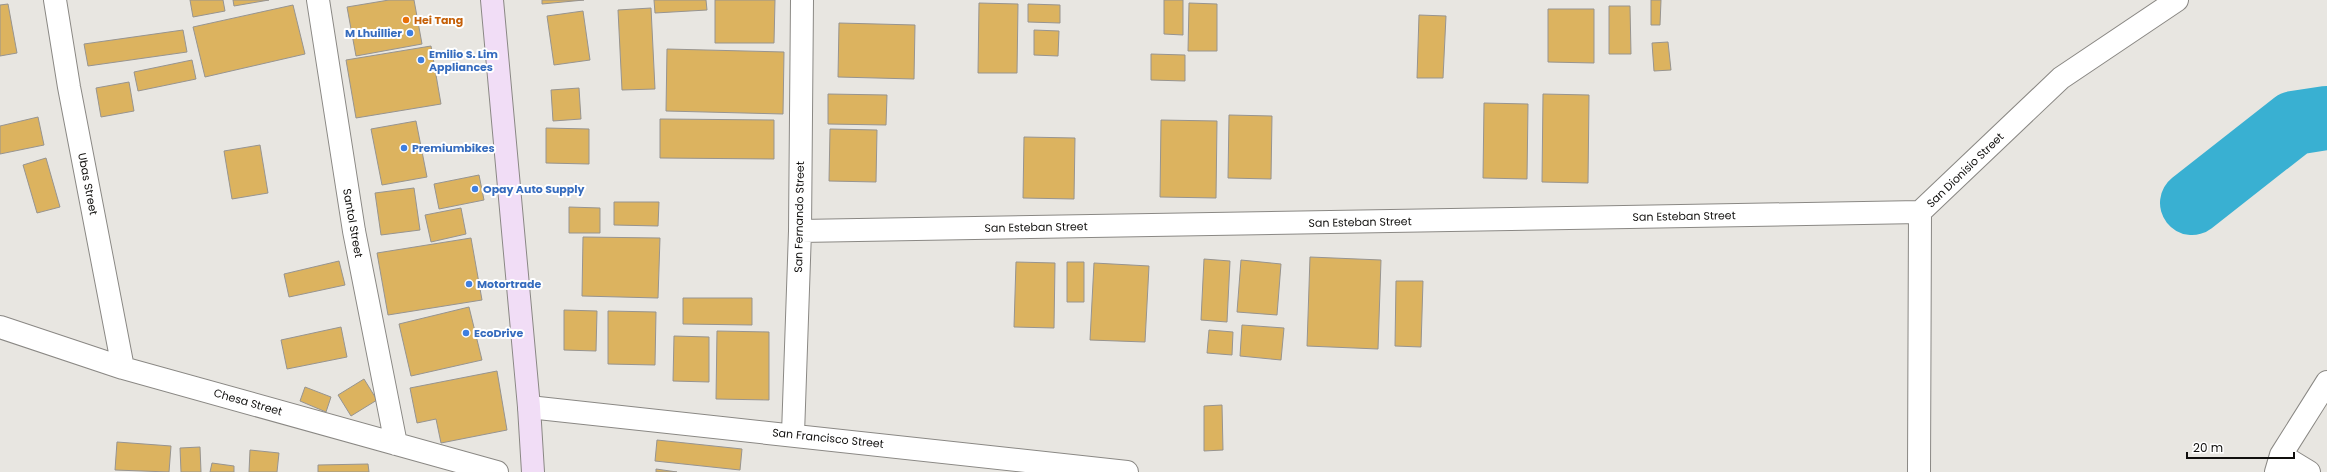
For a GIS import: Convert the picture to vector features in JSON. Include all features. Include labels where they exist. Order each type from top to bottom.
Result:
[{"type":"main road","points":[[492,0],[529,407],[533,472]]},
{"type":"street","name":"Ubas Street","points":[[55,0],[69,87],[123,368]]},
{"type":"street","name":"Santol Street","points":[[318,0],[354,231],[396,444]]},
{"type":"street","name":"San Fernando Street","points":[[792,434],[800,231],[802,0]]},
{"type":"street","name":"San Dionisio Street","points":[[1919,472],[1920,212],[2061,78],[2177,0]]},
{"type":"street","name":"San Esteban Street","points":[[800,231],[1920,212]]},
{"type":"street","name":"Chesa Street","points":[[0,327],[123,368],[497,472]]},
{"type":"street","points":[[2309,472],[2279,464],[2327,382]]},
{"type":"street","name":"San Francisco Street","points":[[529,407],[792,434],[1127,472]]},
{"type":"building","points":[[190,0],[223,0],[225,11],[193,17]]},
{"type":"building","points":[[233,0],[269,0],[234,6]]},
{"type":"building","points":[[389,0],[414,0],[422,44],[356,56],[347,7]]},
{"type":"building","points":[[542,0],[584,0],[542,4]]},
{"type":"building","points":[[654,0],[706,0],[707,10],[655,13]]},
{"type":"building","points":[[715,0],[775,0],[774,43],[715,43]]},
{"type":"building","points":[[1164,0],[1183,0],[1183,35],[1164,34]]},
{"type":"building","points":[[1651,0],[1661,0],[1660,25],[1651,25]]},
{"type":"building","points":[[979,3],[1018,4],[1017,73],[978,73]]},
{"type":"building","points":[[1189,3],[1217,4],[1217,51],[1188,51]]},
{"type":"building","points":[[8,4],[17,53],[0,56],[0,5]]},
{"type":"building","points":[[1028,4],[1060,5],[1060,23],[1028,22]]},
{"type":"building","points":[[293,5],[305,54],[205,77],[193,27]]},
{"type":"building","points":[[1609,6],[1630,6],[1631,54],[1609,54]]},
{"type":"building","points":[[651,8],[655,89],[622,90],[618,10]]},
{"type":"building","points":[[1548,9],[1594,9],[1594,63],[1548,62]]},
{"type":"building","points":[[583,11],[590,60],[554,65],[547,16]]},
{"type":"building","points":[[1419,15],[1446,16],[1443,78],[1417,78]]},
{"type":"building","points":[[839,23],[915,25],[914,79],[838,77]]},
{"type":"building","points":[[183,30],[187,52],[88,66],[84,44]]},
{"type":"building","points":[[1034,30],[1059,31],[1058,56],[1034,55]]},
{"type":"building","points":[[1668,42],[1671,70],[1654,71],[1652,43]]},
{"type":"building","points":[[431,46],[441,104],[356,118],[346,60]]},
{"type":"building","points":[[667,49],[784,52],[783,114],[666,111]]},
{"type":"building","points":[[1151,54],[1185,55],[1185,81],[1151,80]]},
{"type":"building","points":[[192,60],[196,79],[138,91],[134,72]]},
{"type":"building","points":[[129,82],[134,111],[101,117],[96,88]]},
{"type":"building","points":[[579,88],[581,119],[553,121],[551,90]]},
{"type":"building","points":[[828,94],[887,95],[886,125],[828,124]]},
{"type":"building","points":[[1543,94],[1589,95],[1588,183],[1542,182]]},
{"type":"building","points":[[1484,103],[1528,104],[1527,179],[1483,178]]},
{"type":"building","points":[[1229,115],[1272,116],[1271,179],[1228,178]]},
{"type":"building","points":[[38,117],[44,145],[0,154],[0,126]]},
{"type":"building","points":[[660,119],[774,120],[774,159],[660,158]]},
{"type":"building","points":[[1161,120],[1217,121],[1216,198],[1160,197]]},
{"type":"building","points":[[416,121],[427,177],[382,185],[371,129]]},
{"type":"building","points":[[546,128],[589,129],[589,164],[546,163]]},
{"type":"building","points":[[830,129],[877,130],[876,182],[829,181]]},
{"type":"building","points":[[1024,137],[1075,138],[1074,199],[1023,198]]},
{"type":"building","points":[[260,145],[268,193],[232,199],[224,151]]},
{"type":"building","points":[[46,158],[60,207],[37,213],[23,165]]},
{"type":"building","points":[[479,175],[484,200],[439,209],[434,184]]},
{"type":"building","points":[[414,188],[420,230],[381,235],[375,193]]},
{"type":"building","points":[[614,202],[659,202],[658,226],[614,225]]},
{"type":"building","points":[[569,207],[600,208],[600,233],[569,233]]},
{"type":"building","points":[[461,208],[466,234],[431,242],[425,215]]},
{"type":"building","points":[[583,237],[660,238],[658,298],[582,296]]},
{"type":"building","points":[[471,238],[482,300],[388,315],[377,253]]},
{"type":"building","points":[[1310,257],[1381,260],[1378,349],[1307,346]]},
{"type":"building","points":[[1204,259],[1230,261],[1227,322],[1201,320]]},
{"type":"building","points":[[1241,260],[1281,264],[1277,315],[1237,312]]},
{"type":"building","points":[[339,261],[345,285],[289,297],[284,274]]},
{"type":"building","points":[[1016,262],[1055,263],[1054,328],[1014,327]]},
{"type":"building","points":[[1067,262],[1084,262],[1084,302],[1067,302]]},
{"type":"building","points":[[1094,263],[1149,266],[1145,342],[1090,340]]},
{"type":"building","points":[[1396,281],[1423,281],[1421,347],[1395,346]]},
{"type":"building","points":[[683,298],[752,298],[752,325],[683,324]]},
{"type":"building","points":[[469,307],[482,360],[411,376],[399,324]]},
{"type":"building","points":[[564,310],[597,311],[596,351],[564,350]]},
{"type":"building","points":[[608,311],[656,312],[655,365],[608,364]]},
{"type":"building","points":[[1242,325],[1284,328],[1281,360],[1240,356]]},
{"type":"building","points":[[341,327],[347,357],[287,369],[281,340]]},
{"type":"building","points":[[1209,330],[1233,332],[1232,355],[1207,353]]},
{"type":"building","points":[[717,331],[769,332],[769,400],[716,399]]},
{"type":"building","points":[[674,336],[709,337],[709,382],[673,381]]},
{"type":"building","points":[[497,371],[507,430],[441,443],[436,419],[417,423],[410,388]]},
{"type":"building","points":[[364,379],[377,400],[351,416],[338,395]]},
{"type":"building","points":[[305,387],[331,397],[326,412],[300,401]]},
{"type":"building","points":[[1222,405],[1223,450],[1204,451],[1204,406]]},
{"type":"building","points":[[657,440],[742,449],[740,470],[655,461]]},
{"type":"building","points":[[117,442],[171,446],[169,472],[115,470]]},
{"type":"building","points":[[200,447],[201,472],[181,472],[180,448]]},
{"type":"building","points":[[250,450],[279,453],[277,472],[249,472]]},
{"type":"building","points":[[212,463],[234,466],[234,472],[210,472]]},
{"type":"building","points":[[368,464],[369,472],[318,472],[318,465]]},
{"type":"building","points":[[656,469],[677,472],[656,472]]},
{"type":"waterway","points":[[2192,203],[2294,123],[2327,118]]},
{"type":"place","name":"Hei Tang","points":[[406,20]]},
{"type":"place","name":"M Lhuillier","points":[[410,33]]},
{"type":"place","name":"Emilio S. Lim Appliances","points":[[421,60]]},
{"type":"place","name":"Premiumbikes","points":[[404,148]]},
{"type":"place","name":"Opay Auto Supply","points":[[475,189]]},
{"type":"place","name":"Motortrade","points":[[469,284]]},
{"type":"place","name":"EcoDrive","points":[[466,333]]}]
